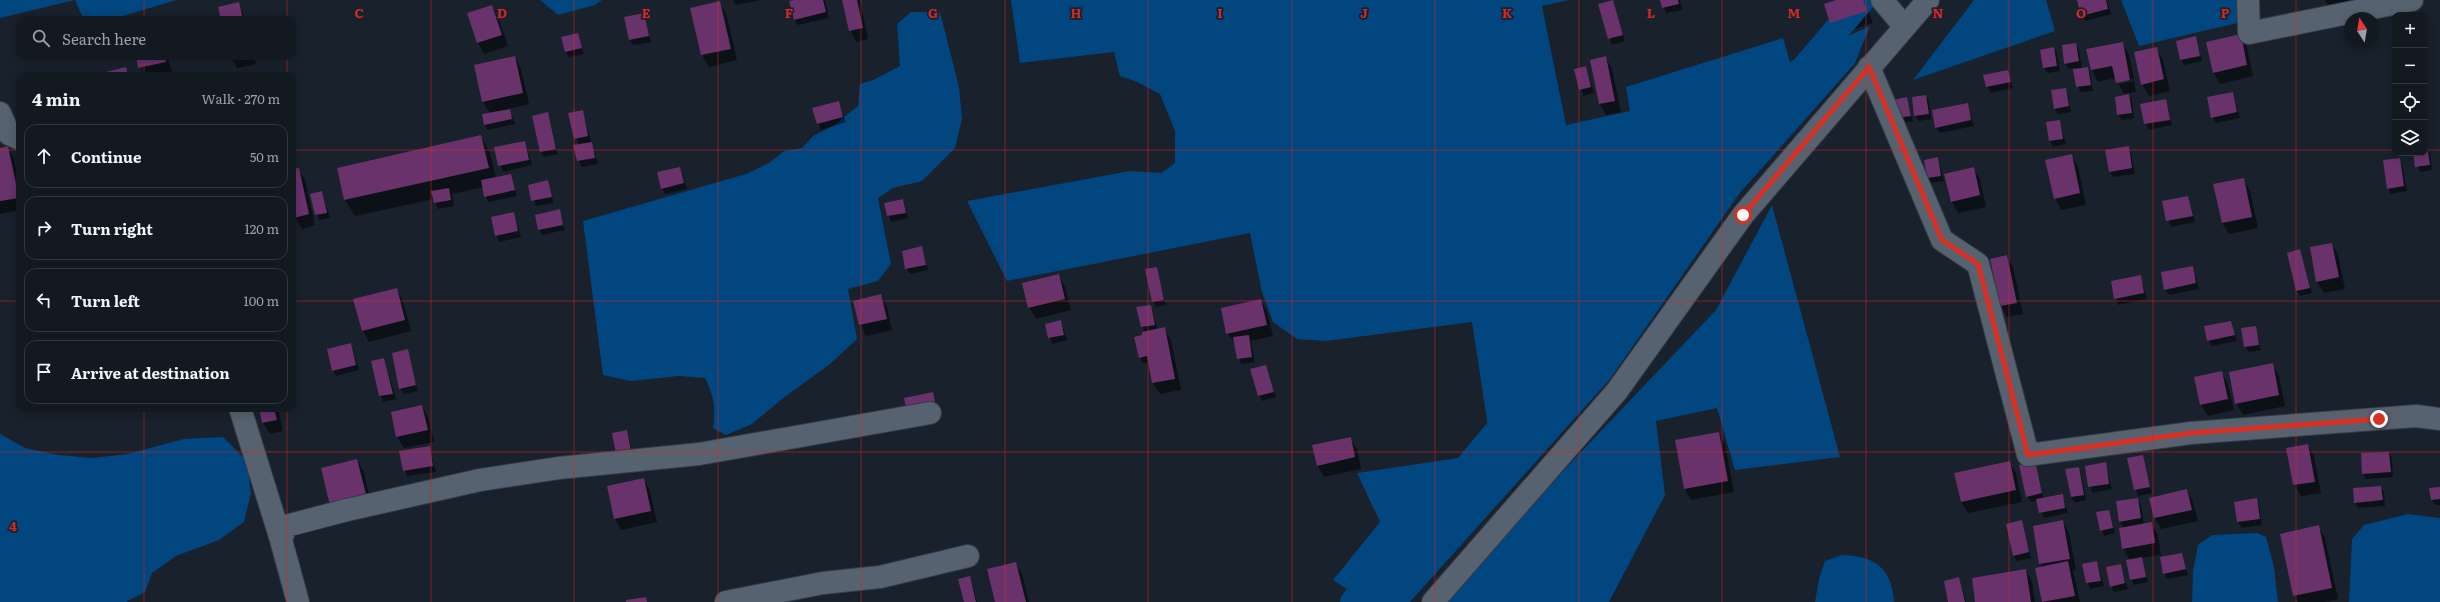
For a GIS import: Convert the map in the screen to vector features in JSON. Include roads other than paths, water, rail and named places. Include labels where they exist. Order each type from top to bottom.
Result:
[{"type":"street","points":[[1882,0],[1904,26]]},
{"type":"street","points":[[1433,602],[1617,391],[1743,215],[1904,26],[1928,0]]},
{"type":"street","points":[[2248,0],[2248,33],[2412,0]]},
{"type":"street","points":[[1869,67],[1942,240],[1978,264],[2028,455],[2191,433],[2416,416],[2440,419]]},
{"type":"street","points":[[0,113],[9,134],[16,137]]},
{"type":"street","points":[[241,412],[281,540],[298,602]]},
{"type":"street","points":[[281,540],[286,526],[348,510],[480,480],[560,468],[699,454],[930,413]]},
{"type":"street","points":[[726,602],[823,583],[880,577],[968,556]]},
{"type":"water","points":[[0,0],[75,0],[0,18]]},
{"type":"water","points":[[75,0],[177,0],[123,16],[82,16]]},
{"type":"water","points":[[540,0],[602,0],[595,5],[558,15]]},
{"type":"water","points":[[1011,0],[1569,0],[1542,6],[1566,125],[1630,111],[1626,87],[1783,38],[1790,62],[1870,26],[1855,63],[1739,194],[1610,379],[1410,602],[1366,602],[1333,580],[1380,522],[1357,473],[1492,453],[1472,322],[1326,341],[1297,339],[1273,322],[1262,292],[1250,233],[1007,281],[967,201],[1130,171],[1161,173],[1175,163],[1175,131],[1160,94],[1137,82],[1120,76],[1114,52],[1020,63]]},
{"type":"water","points":[[1974,0],[2046,0],[2055,31],[1913,80]]},
{"type":"water","points":[[2121,0],[2243,0],[2246,21],[2139,46]]},
{"type":"water","points":[[911,12],[940,12],[959,87],[962,119],[955,148],[922,181],[893,188],[878,198],[891,264],[878,281],[848,289],[857,339],[830,364],[782,399],[752,424],[726,435],[713,428],[714,402],[705,378],[679,376],[631,381],[603,375],[583,221],[746,174],[769,163],[784,151],[802,148],[813,136],[833,126],[858,106],[860,84],[873,80],[900,66],[897,24]]},
{"type":"water","points":[[1772,205],[1840,457],[1735,470],[1717,408],[1656,421],[1665,495],[1609,602],[1443,602],[1580,453],[1716,310]]},
{"type":"water","points":[[0,434],[25,448],[59,455],[92,458],[128,454],[184,439],[223,437],[247,461],[251,493],[244,522],[219,540],[176,556],[152,573],[145,592],[126,602],[0,602]]},
{"type":"water","points":[[2408,514],[2440,518],[2440,602],[2349,602],[2352,539],[2364,525]]},
{"type":"water","points":[[2257,533],[2266,537],[2274,567],[2278,602],[2192,602],[2193,571],[2198,545],[2212,535]]},
{"type":"water","points":[[1842,555],[1864,558],[1880,566],[1890,580],[1894,602],[1815,602],[1819,579],[1825,561]]},
{"type":"waterway","points":[[1799,74],[1862,0]]},
{"type":"waterway","points":[[1455,482],[1513,412]]},
{"type":"waterway","points":[[1353,602],[1380,570]]}]
